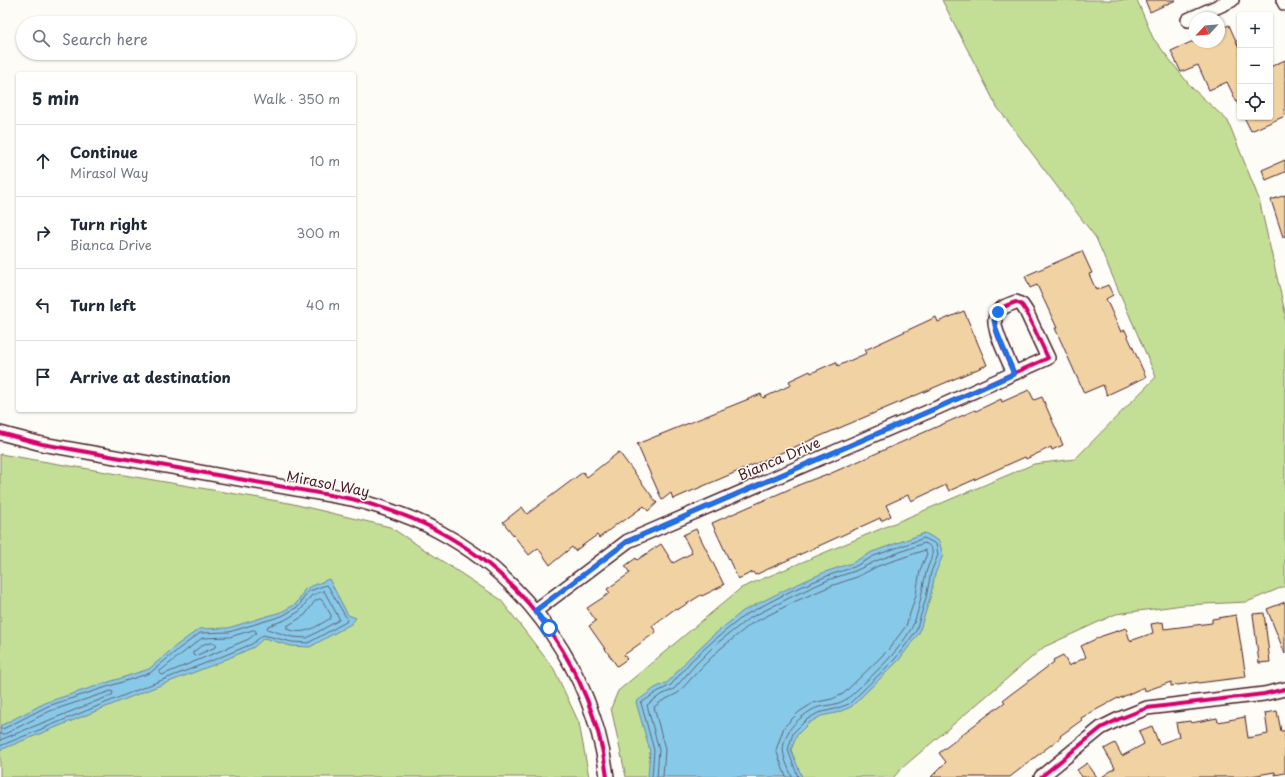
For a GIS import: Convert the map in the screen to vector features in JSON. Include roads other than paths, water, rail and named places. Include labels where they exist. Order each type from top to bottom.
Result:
[{"type":"street","points":[[1188,20],[1232,0]]},
{"type":"street","points":[[1283,0],[1285,4]]},
{"type":"street","name":"Bianca Drive","points":[[535,611],[628,541],[939,407],[1014,374],[1048,358],[1026,311],[1022,305],[1016,302],[998,312],[994,320],[996,330],[1014,374]]},
{"type":"street","name":"Mirasol Way","points":[[0,433],[42,444],[352,499],[407,516],[438,531],[462,545],[486,562],[511,585],[549,628],[580,682],[591,709],[599,736],[607,777]]},
{"type":"street","points":[[1041,777],[1101,728],[1147,708],[1264,694],[1285,689]]},
{"type":"water","points":[[925,533],[939,541],[943,555],[935,574],[930,598],[919,633],[899,660],[851,707],[836,713],[821,716],[809,723],[797,735],[791,750],[802,777],[648,777],[650,751],[636,702],[655,688],[668,682],[689,658],[710,638],[743,611],[825,572],[852,563],[872,552]]},
{"type":"water","points":[[329,579],[348,615],[356,618],[351,624],[310,647],[291,646],[264,638],[254,647],[213,665],[0,750],[0,726],[47,702],[149,669],[177,645],[199,629],[228,628],[281,612],[296,604],[305,589]]}]
